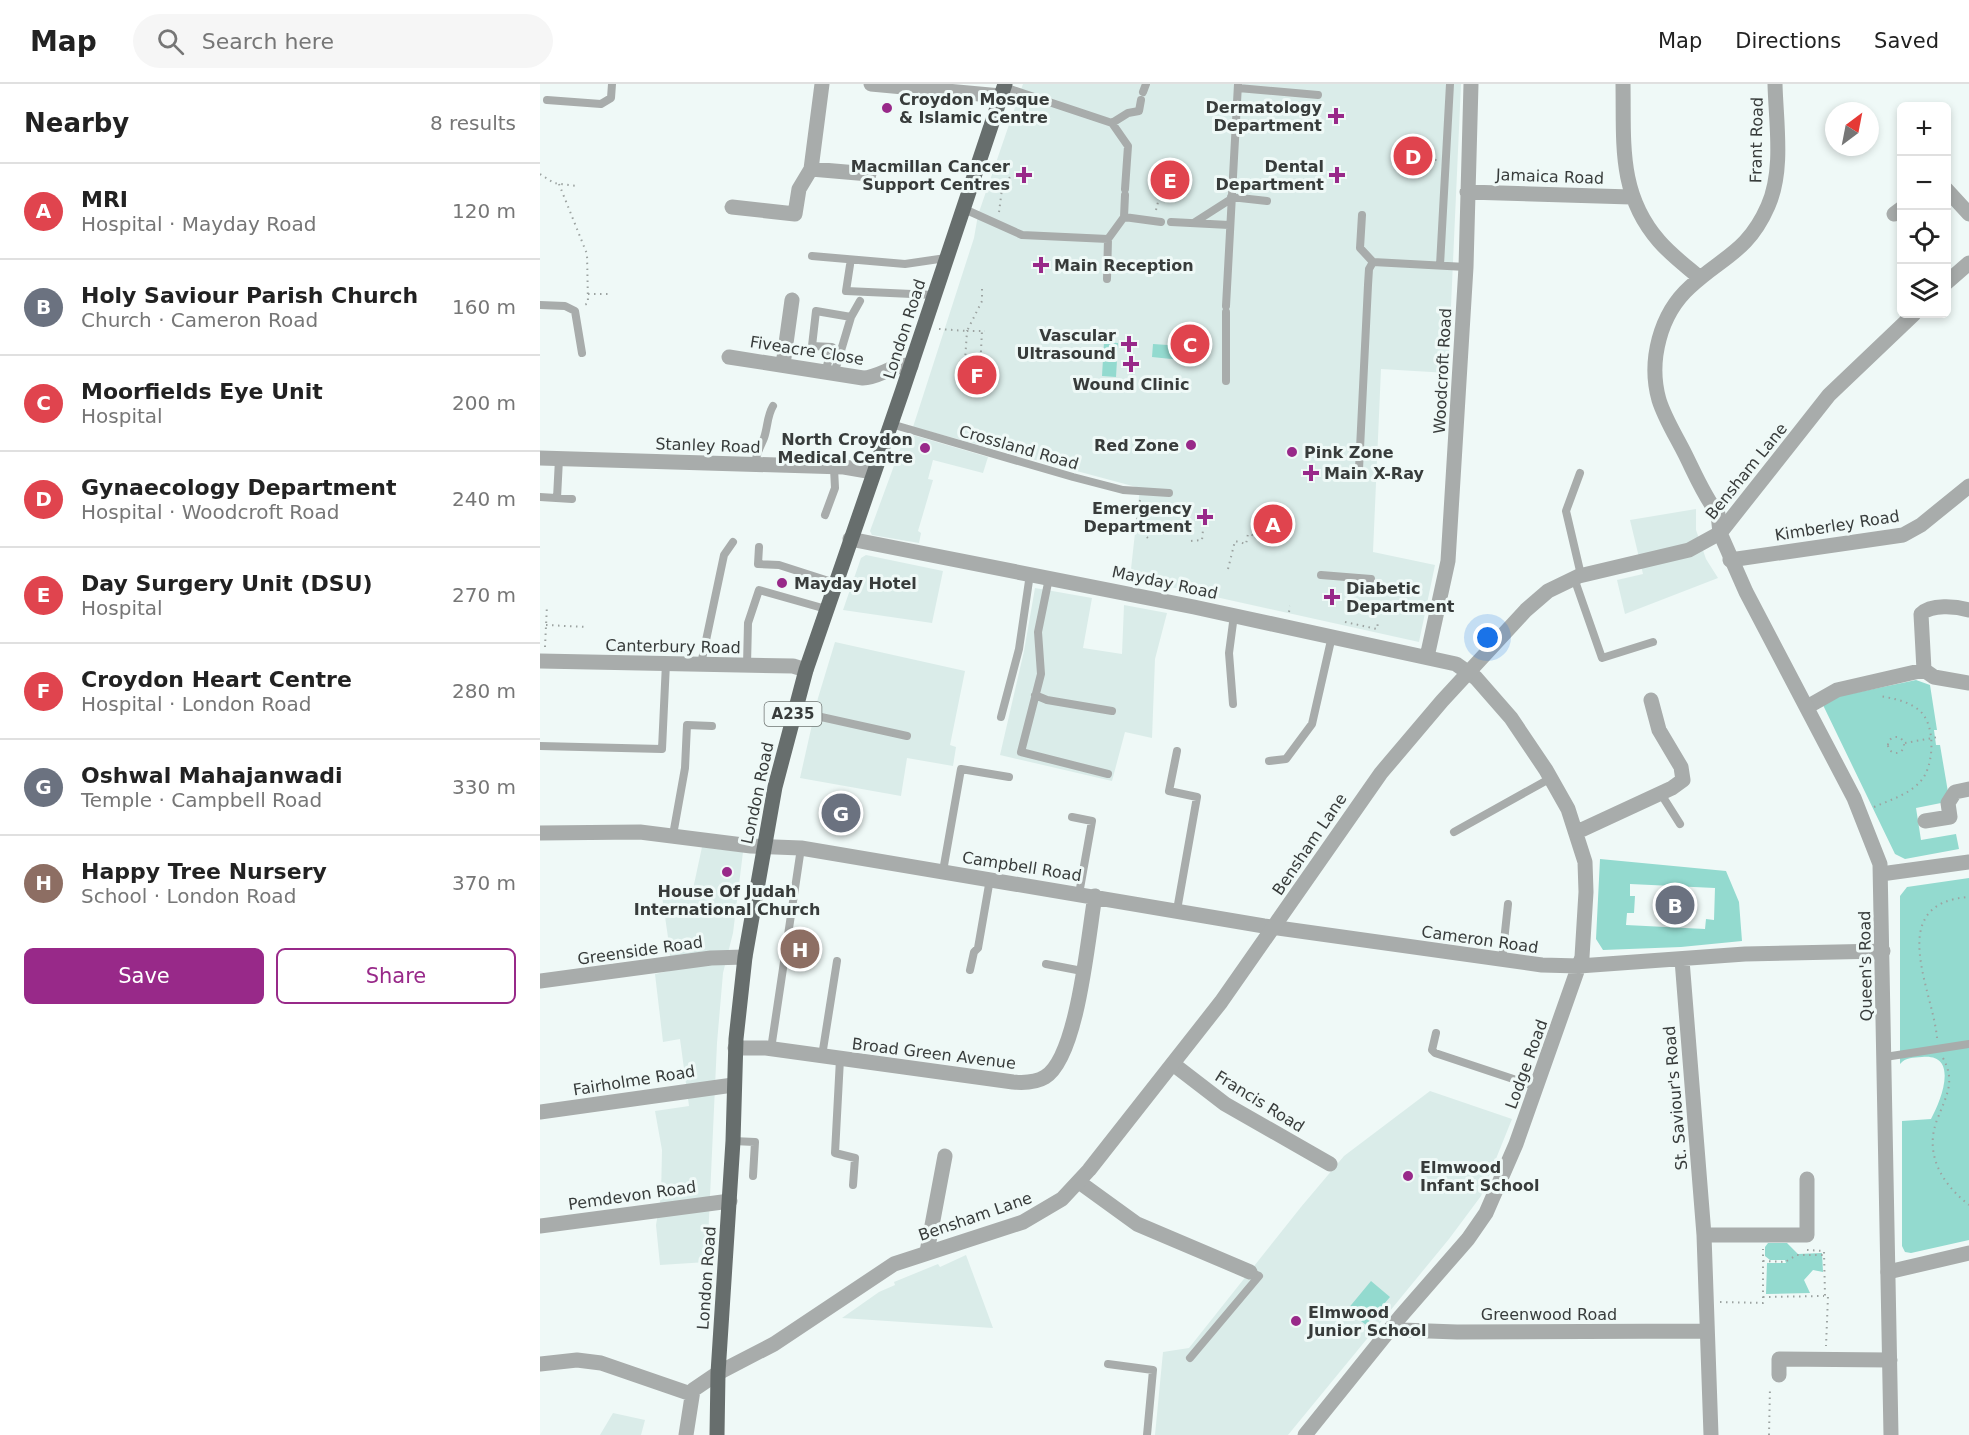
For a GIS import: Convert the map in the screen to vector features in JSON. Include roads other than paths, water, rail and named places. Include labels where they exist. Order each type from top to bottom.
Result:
[{"type":"main road","name":"London Road","points":[[717,1435],[718,1373],[733,1141],[735,1048],[745,957],[764,846],[794,711],[806,670],[873,472],[903,392],[1003,89]]},
{"type":"street","points":[[732,207],[795,214],[799,189],[811,169],[822,84]]},
{"type":"street","points":[[872,84],[1003,89]]},
{"type":"street","name":"Woodcroft Road","points":[[1427,657],[1448,561],[1466,267],[1471,84]]},
{"type":"street","points":[[1623,84],[1624,155],[1631,197],[1659,241],[1700,278]]},
{"type":"street","name":"Frant Road","points":[[1720,533],[1718,514],[1663,408],[1656,375],[1658,345],[1665,320],[1682,295],[1743,245],[1768,207],[1777,166],[1775,84]]},
{"type":"street","points":[[811,169],[869,174]]},
{"type":"street","name":"Jamaica Road","points":[[1467,192],[1631,197]]},
{"type":"street","points":[[1951,194],[1969,214]]},
{"type":"street","points":[[1951,280],[1967,268]]},
{"type":"street","points":[[783,365],[792,300]]},
{"type":"street","name":"Bensham Lane","points":[[691,1394],[695,1388],[718,1373],[774,1344],[894,1264],[1023,1222],[1052,1206],[1079,1182],[1173,1064],[1274,927],[1364,795],[1468,672],[1534,602],[1578,576],[1689,550],[1720,533],[1829,395],[1910,318]]},
{"type":"street","name":"Fiveacre Close","points":[[729,357],[866,378],[879,376],[902,365],[911,366]]},
{"type":"street","name":"Fiveacre Close","points":[[879,376],[903,392]]},
{"type":"street","name":"Stanley Road","points":[[540,458],[834,468],[873,472]]},
{"type":"street","name":"Kimberley Road","points":[[1731,560],[1903,535],[1921,525],[1969,486]]},
{"type":"street","name":"Queen's Road","points":[[1720,533],[1731,560],[1861,815],[1876,848],[1881,874],[1891,1435]]},
{"type":"street","name":"Mayday Road","points":[[850,539],[1332,636],[1451,663],[1468,672]]},
{"type":"street","points":[[1924,670],[1921,614],[1927,609],[1966,608]]},
{"type":"street","name":"Canterbury Road","points":[[542,661],[793,666],[806,670]]},
{"type":"street","points":[[1807,707],[1837,690],[1924,670],[1934,677],[1969,683]]},
{"type":"street","name":"Lodge Road","points":[[1305,1435],[1391,1328],[1468,1239],[1485,1213],[1506,1171],[1579,966],[1584,937],[1586,892],[1585,862],[1577,832],[1551,778],[1510,718],[1468,672]]},
{"type":"street","points":[[1577,832],[1680,783],[1683,777],[1681,767],[1659,730],[1651,700]]},
{"type":"street","points":[[1925,821],[1950,817],[1948,803],[1955,792],[1969,789]]},
{"type":"street","name":"Campbell Road","points":[[540,833],[615,831],[801,848],[1274,927]]},
{"type":"street","points":[[1881,874],[1969,862]]},
{"type":"street","name":"Broad Green Avenue","points":[[735,1048],[763,1048],[1013,1082],[1035,1081],[1054,1069],[1068,1045],[1095,896]]},
{"type":"street","name":"Cameron Road","points":[[1274,927],[1502,961],[1579,966],[1682,960]]},
{"type":"street","points":[[1682,960],[1745,954],[1883,951]]},
{"type":"street","name":"Greenside Road","points":[[540,981],[711,958],[745,957]]},
{"type":"street","name":"St. Saviour's Road","points":[[1682,960],[1704,1235],[1711,1435]]},
{"type":"street","name":"Francis Road","points":[[1173,1064],[1225,1104],[1330,1164]]},
{"type":"street","name":"Fairholme Road","points":[[540,1112],[734,1085]]},
{"type":"street","points":[[927,1252],[945,1156]]},
{"type":"street","points":[[1704,1235],[1807,1235],[1807,1179]]},
{"type":"street","points":[[1079,1182],[1137,1224],[1250,1272]]},
{"type":"street","name":"Pemdevon Road","points":[[540,1226],[693,1207],[701,1203],[730,1201]]},
{"type":"street","points":[[1888,1272],[1969,1253]]},
{"type":"street","name":"Greenwood Road","points":[[1391,1328],[1457,1332],[1707,1331]]},
{"type":"street","points":[[1779,1375],[1779,1359],[1890,1360]]},
{"type":"street","points":[[540,1364],[577,1360],[600,1363],[691,1394],[686,1435]]},
{"type":"lane","points":[[547,100],[602,104],[611,99],[612,84]]},
{"type":"lane","points":[[1440,265],[1450,84]]},
{"type":"lane","points":[[1226,381],[1229,225],[1238,86],[1318,95]]},
{"type":"lane","points":[[1003,89],[1113,123],[1128,146],[1124,217],[1108,239],[1107,279]]},
{"type":"lane","points":[[1113,123],[1118,117],[1139,111],[1143,92]]},
{"type":"lane","points":[[1195,222],[1231,198],[1268,201]]},
{"type":"lane","points":[[962,208],[1022,236],[1108,239]]},
{"type":"lane","points":[[1362,215],[1360,248],[1373,262]]},
{"type":"lane","points":[[1124,217],[1161,222]]},
{"type":"lane","points":[[1171,222],[1229,225]]},
{"type":"lane","points":[[812,256],[905,264],[946,258]]},
{"type":"lane","points":[[1373,262],[1466,267]]},
{"type":"lane","points":[[1359,469],[1369,277],[1373,262]]},
{"type":"lane","points":[[850,265],[846,291],[934,295]]},
{"type":"lane","points":[[830,373],[851,317],[860,301]]},
{"type":"lane","points":[[540,305],[565,306],[575,311],[582,353]]},
{"type":"lane","points":[[830,373],[832,347],[812,346],[816,311],[851,317]]},
{"type":"lane","points":[[755,465],[757,450],[764,438],[767,418],[773,406]]},
{"type":"lane","name":"Crossland Road","points":[[891,423],[1073,477],[1138,491],[1169,493]]},
{"type":"lane","points":[[557,498],[559,459]]},
{"type":"lane","points":[[825,514],[835,488],[834,468]]},
{"type":"lane","points":[[1580,473],[1566,511],[1578,576],[1602,658],[1653,642]]},
{"type":"lane","points":[[540,497],[572,499]]},
{"type":"lane","points":[[701,664],[724,555],[733,542]]},
{"type":"lane","points":[[759,547],[758,564],[779,565],[835,583]]},
{"type":"lane","points":[[1002,717],[1019,649],[1030,574]]},
{"type":"lane","points":[[1321,575],[1371,579]]},
{"type":"lane","points":[[1050,578],[1038,632],[1041,674],[1021,752],[1108,774]]},
{"type":"lane","points":[[747,665],[748,622],[759,590],[826,609]]},
{"type":"lane","points":[[1233,704],[1228,653],[1234,615]]},
{"type":"lane","points":[[1269,761],[1286,759],[1312,724],[1332,636]]},
{"type":"lane","points":[[540,746],[662,749],[666,663]]},
{"type":"lane","points":[[1035,694],[1047,700],[1112,711]]},
{"type":"lane","points":[[794,711],[907,736]]},
{"type":"lane","points":[[673,835],[685,768],[687,725],[712,726]]},
{"type":"lane","points":[[1177,751],[1169,791],[1197,797],[1177,910]]},
{"type":"lane","points":[[943,872],[960,769],[1009,777]]},
{"type":"lane","points":[[1454,832],[1551,778]]},
{"type":"lane","points":[[1661,794],[1680,824]]},
{"type":"lane","points":[[1072,817],[1092,821],[1079,894]]},
{"type":"lane","points":[[763,1048],[801,848]]},
{"type":"lane","points":[[970,970],[974,952],[978,948],[990,879]]},
{"type":"lane","points":[[1502,961],[1508,904]]},
{"type":"lane","points":[[822,1056],[837,961]]},
{"type":"lane","points":[[1046,964],[1082,971]]},
{"type":"lane","points":[[1437,1033],[1432,1050],[1435,1053],[1537,1087]]},
{"type":"lane","points":[[1885,1057],[1969,1044]]},
{"type":"lane","points":[[840,1059],[835,1153],[855,1158],[853,1185]]},
{"type":"lane","points":[[733,1141],[755,1142],[753,1176]]},
{"type":"lane","points":[[1190,1358],[1259,1276],[1250,1272]]},
{"type":"lane","points":[[1108,1364],[1153,1370],[1147,1435]]},
{"type":"place","name":"Croydon Mosque & Islamic Centre","points":[[887,108]]},
{"type":"place","name":"Dermatology Department","points":[[1336,116]]},
{"type":"place","name":"Gynaecology Department","points":[[1413,156]]},
{"type":"place","name":"Macmillan Cancer Support Centres","points":[[1024,175]]},
{"type":"place","name":"Dental Department","points":[[1337,175]]},
{"type":"place","name":"Day Surgery Unit (DSU)","points":[[1170,180]]},
{"type":"place","name":"Main Reception","points":[[1041,265]]},
{"type":"place","name":"Vascular Ultrasound","points":[[1129,344]]},
{"type":"place","name":"Moorfields Eye Unit","points":[[1190,344]]},
{"type":"place","name":"Wound Clinic","points":[[1131,364]]},
{"type":"place","name":"Croydon Heart Centre","points":[[977,375]]},
{"type":"place","name":"Red Zone","points":[[1191,445]]},
{"type":"place","name":"North Croydon Medical Centre","points":[[925,448]]},
{"type":"place","name":"Pink Zone","points":[[1292,452]]},
{"type":"place","name":"Main X-Ray","points":[[1311,473]]},
{"type":"place","name":"Emergency Department","points":[[1205,517]]},
{"type":"place","name":"MRI","points":[[1273,524]]},
{"type":"place","name":"Mayday Hotel","points":[[782,583]]},
{"type":"place","name":"Diabetic Department","points":[[1332,597]]},
{"type":"place","name":"Oshwal Mahajanwadi","points":[[841,813]]},
{"type":"place","name":"House Of Judah International Church","points":[[727,872]]},
{"type":"place","name":"Holy Saviour Parish Church","points":[[1675,905]]},
{"type":"place","name":"Happy Tree Nursery","points":[[800,949]]},
{"type":"place","name":"Elmwood Infant School","points":[[1408,1176]]},
{"type":"place","name":"Elmwood Junior School","points":[[1296,1321]]}]
